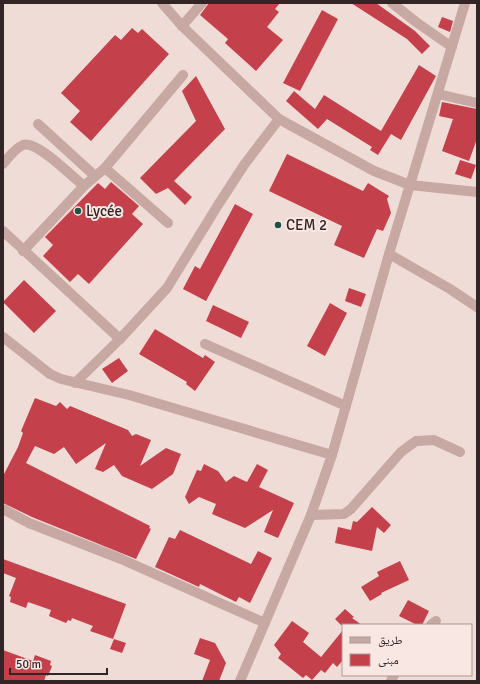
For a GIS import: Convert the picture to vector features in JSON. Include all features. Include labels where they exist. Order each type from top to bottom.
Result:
[{"type":"street","points":[[162,3],[182,26],[279,119],[374,171],[410,185],[477,192]]},
{"type":"street","points":[[182,26],[202,3]]},
{"type":"street","points":[[392,3],[452,47]]},
{"type":"street","points":[[240,681],[311,515],[332,455],[389,254],[465,3]]},
{"type":"street","points":[[23,250],[84,186],[105,168],[183,75]]},
{"type":"street","points":[[438,94],[477,103]]},
{"type":"street","points":[[75,382],[120,339],[167,288],[244,165],[279,119]]},
{"type":"street","points":[[38,124],[95,176]]},
{"type":"street","points":[[3,164],[14,150],[25,144],[36,147],[84,186]]},
{"type":"street","points":[[105,168],[168,223]]},
{"type":"street","points":[[3,230],[120,339]]},
{"type":"street","points":[[389,254],[450,289],[477,307]]},
{"type":"street","points":[[3,337],[50,374],[75,382],[129,395],[332,455]]},
{"type":"street","points":[[205,344],[346,406]]},
{"type":"street","points":[[311,515],[344,514],[351,509],[400,452],[416,441],[434,440],[460,452]]},
{"type":"street","points":[[3,509],[30,523],[121,560],[265,623]]},
{"type":"building","points":[[209,3],[280,3],[275,9],[279,12],[267,27],[283,40],[256,71],[225,43],[228,39],[200,15]]},
{"type":"building","points":[[351,3],[376,3],[415,31],[430,46],[422,54],[407,39]]},
{"type":"building","points":[[322,10],[338,19],[300,91],[283,83]]},
{"type":"building","points":[[442,17],[453,21],[450,32],[438,27]]},
{"type":"building","points":[[132,28],[138,33],[142,29],[169,54],[91,141],[70,122],[80,111],[61,93],[115,35],[121,40]]},
{"type":"building","points":[[419,65],[436,76],[401,140],[391,134],[378,155],[370,150],[372,147],[327,119],[318,129],[286,101],[294,91],[315,109],[324,95],[381,131]]},
{"type":"building","points":[[196,76],[225,129],[174,181],[192,197],[185,205],[168,188],[156,194],[140,178],[196,121],[182,91]]},
{"type":"building","points":[[442,102],[477,109],[477,139],[469,161],[442,151],[453,119],[439,116]]},
{"type":"building","points":[[287,154],[363,191],[368,183],[389,196],[387,199],[391,213],[383,231],[377,229],[364,258],[334,245],[342,226],[269,191]]},
{"type":"building","points":[[460,160],[476,165],[471,179],[455,174]]},
{"type":"building","points":[[111,182],[139,206],[132,214],[143,224],[89,284],[78,274],[70,282],[43,256],[53,245],[45,237],[98,183],[105,189]]},
{"type":"building","points":[[235,204],[253,214],[206,301],[183,289],[195,266],[200,269]]},
{"type":"building","points":[[24,280],[56,311],[34,333],[3,302]]},
{"type":"building","points":[[349,288],[366,294],[361,307],[345,301]]},
{"type":"building","points":[[330,303],[347,313],[325,356],[307,346]]},
{"type":"building","points":[[213,305],[249,322],[241,338],[206,321]]},
{"type":"building","points":[[155,329],[203,358],[205,355],[215,362],[195,391],[186,384],[187,382],[139,354]]},
{"type":"building","points":[[119,358],[128,371],[112,383],[102,369]]},
{"type":"building","points":[[35,398],[56,406],[60,402],[67,409],[70,406],[128,430],[132,436],[136,434],[151,440],[140,466],[166,448],[181,454],[173,474],[152,489],[122,476],[114,465],[103,472],[95,469],[106,443],[76,464],[64,447],[54,454],[35,446],[26,463],[150,526],[149,528],[151,529],[136,559],[32,517],[3,503],[3,476],[18,447],[23,433],[21,431]]},
{"type":"building","points":[[204,464],[218,471],[226,482],[234,476],[247,482],[257,464],[268,470],[259,487],[294,503],[278,538],[264,532],[273,510],[245,528],[212,514],[216,504],[199,497],[189,504],[185,497],[197,470],[201,471]]},
{"type":"building","points":[[372,507],[391,525],[384,533],[377,527],[372,551],[335,543],[338,527],[351,530],[353,521],[357,522]]},
{"type":"building","points":[[180,530],[251,564],[258,551],[272,558],[250,603],[239,597],[236,602],[200,584],[199,587],[155,567],[169,537],[175,539]]},
{"type":"building","points":[[3,559],[126,604],[113,639],[90,631],[93,626],[72,618],[71,621],[68,620],[66,623],[49,616],[51,610],[28,602],[26,608],[10,602],[11,597],[9,596],[16,578],[3,573]]},
{"type":"building","points":[[400,561],[409,580],[381,593],[382,594],[370,601],[361,587],[379,576],[377,572]]},
{"type":"building","points":[[408,600],[429,611],[422,624],[415,624],[399,616]]},
{"type":"building","points":[[345,609],[354,617],[352,618],[361,624],[341,625],[335,619]]},
{"type":"building","points":[[292,621],[309,633],[303,642],[321,657],[342,631],[342,661],[337,667],[333,663],[325,673],[321,670],[312,680],[306,675],[303,678],[278,658],[281,654],[274,645]]},
{"type":"building","points":[[200,638],[215,643],[226,663],[219,681],[202,681],[210,660],[194,654]]},
{"type":"building","points":[[114,639],[126,643],[122,653],[110,649]]},
{"type":"building","points":[[3,650],[33,661],[35,655],[51,661],[50,665],[52,666],[48,676],[46,675],[44,681],[3,681]]},
{"type":"place","name":"Lycée","points":[[78,211]]},
{"type":"place","name":"CEM 2","points":[[278,225]]}]
